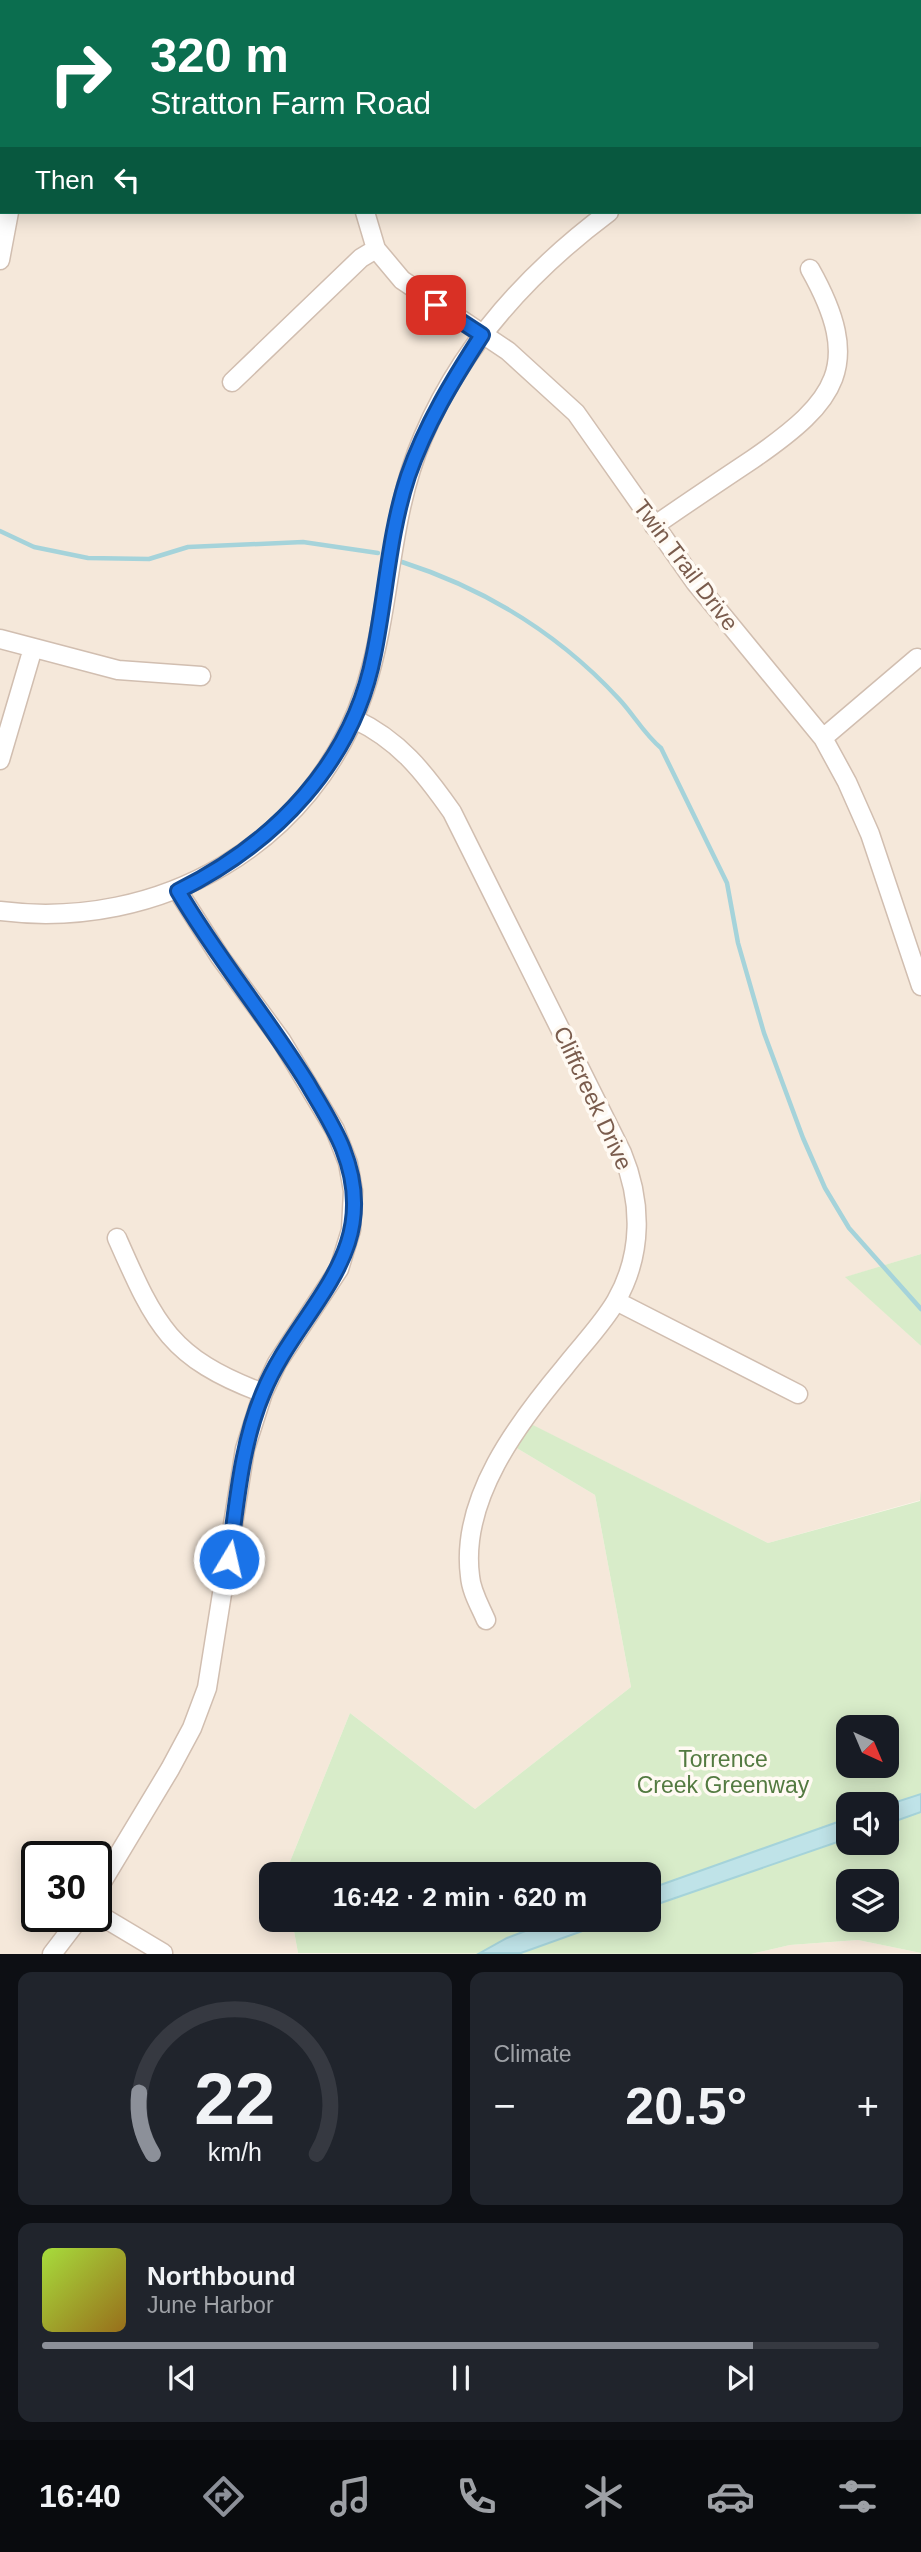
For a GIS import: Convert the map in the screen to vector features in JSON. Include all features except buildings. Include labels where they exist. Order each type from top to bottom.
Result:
[{"type":"street","points":[[0,260],[9,214]]},
{"type":"street","name":"Twin Trail Drive","points":[[366,214],[376,249],[386,263],[414,290],[533,371],[576,413],[695,582],[823,738],[848,782],[870,834],[921,986]]},
{"type":"street","points":[[0,911],[78,914],[121,908],[178,891],[237,859],[295,808],[323,773],[354,719],[374,656],[396,522],[408,477],[435,411],[482,335],[528,280],[555,253],[606,214]]},
{"type":"street","points":[[232,382],[361,258],[376,249]]},
{"type":"street","points":[[654,526],[791,432],[824,398],[836,370],[838,339],[836,323],[810,269]]},
{"type":"street","points":[[0,639],[118,670],[147,675],[201,676]]},
{"type":"street","points":[[0,760],[33,648]]},
{"type":"street","points":[[823,738],[917,658]]},
{"type":"street","name":"Cliffcreek Drive","points":[[354,719],[398,745],[416,762],[452,812],[622,1153],[637,1202],[637,1237],[627,1277],[616,1301],[528,1413],[500,1459],[478,1509],[468,1550],[470,1577],[486,1620]]},
{"type":"street","points":[[112,1865],[170,1769],[204,1698],[212,1668],[245,1449],[263,1392],[283,1354],[339,1269],[353,1216],[348,1163],[335,1130],[281,1040],[220,957],[178,891]]},
{"type":"street","points":[[117,1238],[146,1305],[174,1343],[197,1360],[263,1392]]},
{"type":"street","points":[[616,1301],[798,1394]]},
{"type":"street","points":[[112,1923],[163,1953]]},
{"type":"street","points":[[52,1954],[68,1932]]},
{"type":"shaded area","points":[[0,214],[921,214],[921,1254],[846,1277],[921,1346],[921,1500],[768,1543],[530,1424],[515,1447],[595,1495],[631,1687],[475,1809],[350,1713],[290,1862],[259,1862],[259,1932],[294,1932],[298,1953],[0,1954]]},
{"type":"shaded area","points":[[858,1940],[921,1953],[751,1954],[790,1945]]},
{"type":"green space","points":[[921,1254],[921,1346],[845,1277]]},
{"type":"green space","name":"Torrence Creek Greenway","points":[[531,1424],[768,1543],[920,1501],[921,1490],[921,1953],[858,1940],[790,1945],[751,1954],[298,1953],[294,1932],[661,1932],[661,1862],[290,1862],[350,1713],[475,1809],[631,1687],[595,1495],[515,1447]]},
{"type":"water","points":[[921,1794],[921,1812],[899,1820],[899,1801]]},
{"type":"water","points":[[836,1823],[836,1842],[661,1903],[661,1885]]},
{"type":"water","points":[[523,1932],[580,1932],[521,1953],[480,1953]]},
{"type":"waterway","points":[[0,531],[34,547],[88,558],[149,559],[188,547],[303,542],[378,553]]},
{"type":"waterway","points":[[402,562],[492,600],[546,634],[596,676],[661,748],[727,883],[738,943],[764,1033],[803,1138],[825,1188],[849,1228],[921,1309]]},
{"type":"route","points":[[229,1559],[245,1449],[253,1419],[278,1363],[339,1269],[351,1230],[353,1191],[348,1163],[335,1130],[281,1040],[220,957],[178,891],[237,859],[295,808],[342,745],[354,719],[374,656],[396,522],[408,477],[422,437],[435,411],[482,335],[436,305]]}]
